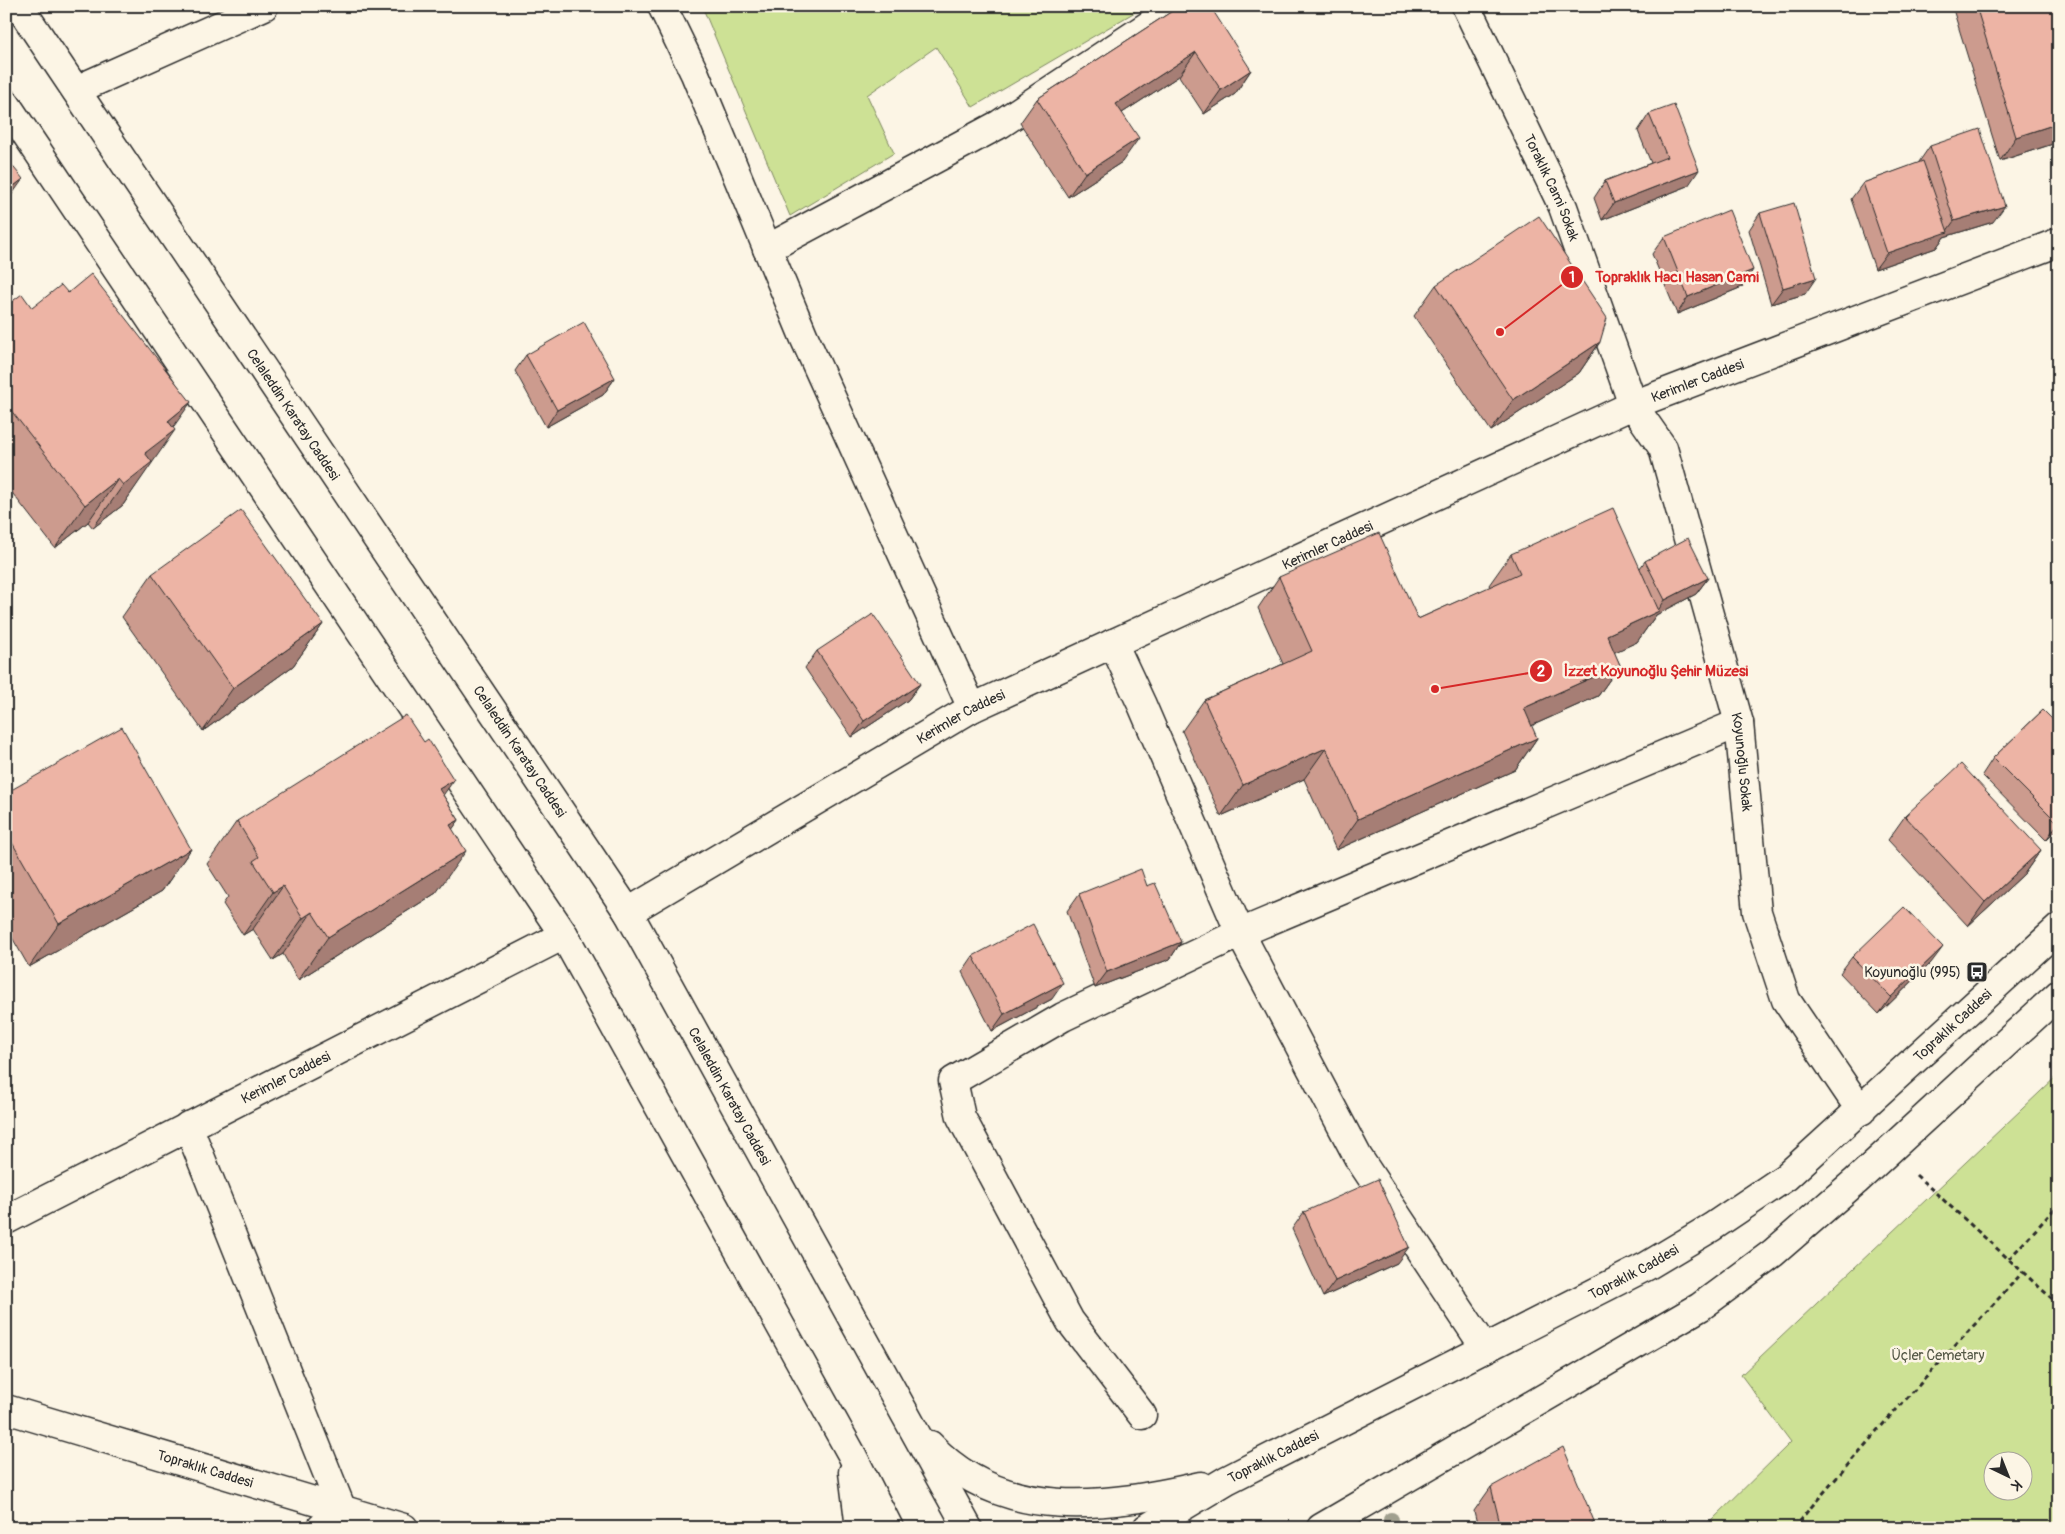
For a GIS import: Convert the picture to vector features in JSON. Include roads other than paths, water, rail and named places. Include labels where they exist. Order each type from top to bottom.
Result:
[{"type":"street","name":"Celaleddin Karatay Caddesi","points":[[19,6],[628,912],[968,1528]]},
{"type":"street","points":[[76,90],[264,6]]},
{"type":"street","points":[[662,6],[695,74],[808,346],[972,708]]},
{"type":"street","points":[[767,249],[1000,124],[1169,12],[1165,6]]},
{"type":"street","name":"Toraklık Cami Sokak","points":[[1466,6],[1563,207],[1633,405]]},
{"type":"street","points":[[6,104],[564,935],[851,1453],[889,1528]]},
{"type":"street","name":"Kerimler Caddesi","points":[[628,912],[972,708],[1633,405],[2059,242]]},
{"type":"street","name":"Koyunoğlu Sokak","points":[[1633,405],[1663,448],[1739,723],[1757,912],[1786,1000],[1861,1111]]},
{"type":"street","points":[[1113,643],[1142,705],[1240,933],[1358,1157],[1485,1348]]},
{"type":"street","points":[[1142,1415],[1070,1321],[961,1117],[952,1081],[1063,1017],[1240,933],[1739,723]]},
{"type":"street","name":"Topraklık Caddesi","points":[[1147,1528],[1227,1480],[1647,1266],[1712,1227],[1786,1177],[1861,1111],[2059,928]]},
{"type":"street","name":"Kerimler Caddesi","points":[[6,1220],[564,935]]},
{"type":"street","points":[[1321,1528],[1700,1307],[1773,1253],[1890,1150],[2059,994]]},
{"type":"street","points":[[188,1126],[342,1510],[321,1528]]},
{"type":"street","name":"Topraklık Caddesi","points":[[6,1409],[404,1528]]},
{"type":"street","points":[[911,1424],[946,1463],[995,1490],[1043,1503],[1097,1503],[1157,1496],[1227,1480]]},
{"type":"street","points":[[851,1453],[860,1528]]},
{"type":"place","name":"Topraklık Hacı Hasan Cami","points":[[1500,332]]},
{"type":"place","name":"İzzet Koyunoğlu Şehir Müzesi","points":[[1435,689]]},
{"type":"place","name":"Koyunoğlu (995)","points":[[1977,972]]},
{"type":"park label","name":"Üçler Cemetary","points":[[1938,1355]]}]
